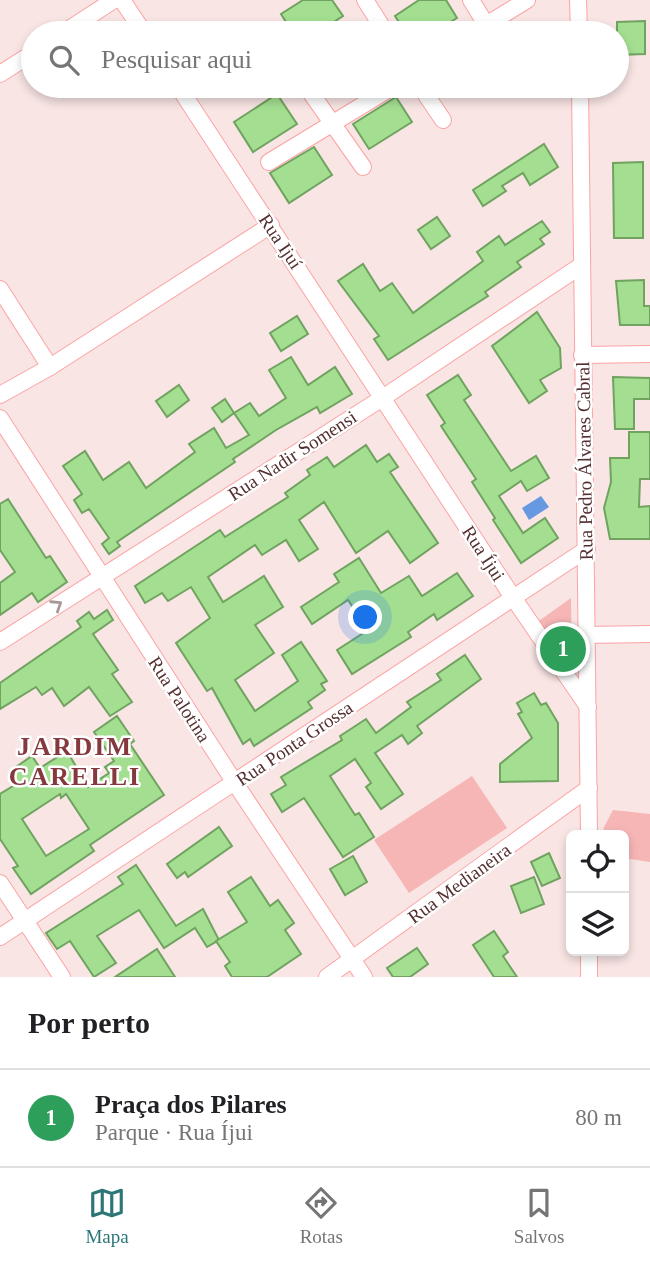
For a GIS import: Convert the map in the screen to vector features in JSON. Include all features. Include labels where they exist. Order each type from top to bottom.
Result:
[{"type":"street","points":[[82,21],[114,0]]},
{"type":"street","points":[[122,0],[136,21]]},
{"type":"street","points":[[365,0],[378,21]]},
{"type":"street","points":[[471,0],[480,21]]},
{"type":"street","points":[[497,21],[527,0]]},
{"type":"street","points":[[578,0],[579,21]]},
{"type":"street","points":[[0,74],[21,60]]},
{"type":"street","name":"Rua Ijuí","points":[[186,98],[384,397]]},
{"type":"street","points":[[314,98],[363,167]]},
{"type":"street","points":[[269,162],[374,98]]},
{"type":"street","points":[[428,98],[443,120]]},
{"type":"street","name":"Rua Pedro Álvares Cabral","points":[[580,98],[589,830]]},
{"type":"street","points":[[0,395],[50,367],[271,225]]},
{"type":"street","name":"Rua Nadir Somensi","points":[[0,642],[384,397],[582,265]]},
{"type":"street","points":[[0,289],[50,367]]},
{"type":"street","points":[[582,355],[650,354]]},
{"type":"street","name":"Rua Íjui","points":[[384,397],[512,596],[588,707]]},
{"type":"street","name":"Rua Palotina","points":[[2,426],[234,783],[364,977]]},
{"type":"street","name":"Rua Ponta Grossa","points":[[0,937],[512,596],[587,549]]},
{"type":"street","points":[[585,635],[650,634]]},
{"type":"street","name":"Rua Medianeira","points":[[327,977],[589,788]]},
{"type":"street","points":[[0,883],[62,977]]},
{"type":"street","points":[[589,956],[589,977]]},
{"type":"shaded area","points":[[571,598],[572,674],[536,623]]},
{"type":"shaded area","points":[[472,776],[507,828],[409,893],[374,840]]},
{"type":"shaded area","points":[[613,810],[650,814],[650,862],[629,859],[629,830],[604,830]]},
{"type":"water","points":[[541,496],[549,507],[529,520],[522,508]]},
{"type":"building","points":[[303,0],[332,0],[343,16],[335,21],[285,21],[281,14]]},
{"type":"building","points":[[419,0],[446,0],[457,18],[452,21],[398,21],[395,16]]},
{"type":"building","points":[[645,21],[645,54],[629,55],[629,22]]},
{"type":"building","points":[[271,98],[280,98],[297,124],[253,152],[234,122]]},
{"type":"building","points":[[394,98],[412,122],[369,149],[353,124]]},
{"type":"building","points":[[544,144],[558,167],[530,185],[523,173],[502,186],[506,191],[483,206],[473,190]]},
{"type":"building","points":[[314,147],[332,175],[289,203],[270,173]]},
{"type":"building","points":[[643,162],[643,238],[614,238],[613,163]]},
{"type":"building","points":[[437,217],[450,236],[431,249],[418,230]]},
{"type":"building","points":[[542,221],[550,232],[540,239],[544,244],[517,262],[521,267],[485,292],[488,296],[388,360],[374,339],[379,336],[338,281],[363,264],[380,291],[392,283],[413,313],[483,261],[477,252],[499,236],[505,245]]},
{"type":"building","points":[[644,280],[644,306],[650,306],[650,325],[620,325],[616,281]]},
{"type":"building","points":[[537,312],[560,348],[561,368],[540,380],[547,391],[529,403],[492,346]]},
{"type":"building","points":[[297,316],[308,334],[281,351],[270,333]]},
{"type":"building","points":[[291,357],[308,385],[335,367],[352,394],[320,413],[317,407],[276,430],[233,459],[235,462],[117,542],[120,546],[109,554],[102,544],[109,538],[89,509],[82,513],[74,500],[82,494],[63,466],[85,451],[103,480],[129,462],[146,488],[195,452],[189,444],[214,428],[226,448],[249,435],[234,413],[250,403],[259,416],[286,398],[269,370]]},
{"type":"building","points":[[458,375],[471,395],[464,400],[511,471],[536,456],[549,478],[527,491],[521,481],[499,496],[523,533],[545,518],[558,538],[521,563],[493,520],[495,518],[472,482],[476,479],[441,426],[445,423],[427,395]]},
{"type":"building","points":[[613,377],[650,378],[650,399],[634,399],[634,429],[615,429]]},
{"type":"building","points":[[179,385],[189,400],[167,417],[156,401]]},
{"type":"building","points":[[225,399],[234,413],[222,422],[212,408]]},
{"type":"building","points":[[629,432],[650,432],[650,479],[640,479],[639,507],[650,506],[650,539],[610,539],[604,508],[611,482],[610,458],[629,458]]},
{"type":"building","points":[[366,445],[377,462],[389,454],[398,467],[390,472],[438,543],[410,563],[388,531],[356,553],[324,502],[299,520],[318,549],[299,561],[286,540],[262,555],[255,545],[208,577],[223,602],[264,576],[283,607],[255,625],[274,653],[235,680],[255,711],[298,681],[282,655],[301,642],[327,681],[321,684],[325,690],[308,702],[312,708],[254,746],[250,739],[243,744],[212,688],[207,691],[176,643],[210,618],[191,587],[168,601],[162,593],[145,603],[135,586],[220,530],[225,537],[288,497],[285,493],[310,475],[307,470],[327,457],[334,467]]},
{"type":"building","points":[[8,499],[46,558],[50,556],[67,582],[38,602],[32,593],[0,615],[0,583],[15,572],[0,550],[0,504]]},
{"type":"building","points":[[359,558],[381,593],[409,576],[422,596],[457,573],[473,596],[437,620],[434,614],[408,632],[411,637],[352,674],[337,650],[368,630],[348,600],[312,624],[301,607],[339,582],[334,574]]},
{"type":"building","points":[[107,610],[113,620],[93,634],[118,670],[112,674],[132,702],[110,716],[89,687],[64,706],[52,688],[42,695],[36,687],[0,709],[0,683],[81,627],[77,621],[89,612],[94,619]]},
{"type":"building","points":[[465,655],[481,679],[417,726],[422,733],[408,744],[402,735],[375,753],[403,794],[381,809],[366,787],[371,783],[355,759],[330,776],[355,815],[359,813],[374,837],[343,857],[304,798],[282,812],[271,794],[286,785],[281,777],[342,740],[340,736],[366,719],[376,733],[411,707],[407,702],[441,680],[437,674]]},
{"type":"building","points":[[534,693],[541,705],[546,703],[558,723],[558,781],[500,782],[500,764],[532,738],[518,714],[522,712],[517,703]]},
{"type":"building","points":[[117,716],[134,741],[130,744],[164,795],[90,845],[94,851],[31,894],[13,868],[18,866],[0,839],[0,794],[18,783],[10,771],[32,756],[40,768],[67,751],[88,787],[109,773],[105,767],[114,761],[94,732]],"holes":[[[60,794],[61,798],[66,794],[89,829],[46,856],[22,819]]]},
{"type":"building","points":[[219,827],[232,846],[188,877],[185,872],[177,878],[167,864]]},
{"type":"building","points":[[549,853],[560,878],[542,886],[531,862]]},
{"type":"building","points":[[353,856],[367,882],[345,895],[330,869]]},
{"type":"building","points":[[136,865],[176,926],[203,909],[219,940],[207,947],[195,928],[164,948],[139,910],[97,936],[116,963],[94,977],[70,941],[57,949],[46,933],[123,884],[118,877]]},
{"type":"building","points":[[251,877],[270,906],[278,900],[294,923],[285,930],[301,954],[267,977],[232,977],[225,966],[230,962],[216,941],[247,922],[228,892]]},
{"type":"building","points":[[534,877],[544,904],[521,913],[511,886]]},
{"type":"building","points":[[494,931],[508,952],[503,956],[517,977],[494,977],[473,945]]},
{"type":"building","points":[[417,948],[428,964],[410,977],[393,977],[387,968]]},
{"type":"building","points":[[157,949],[175,977],[115,977]]},
{"type":"place","name":"Praça dos Pilares","points":[[563,649]]},
{"type":"district","name":"JARDIM CARELLI","points":[[75,761]]}]
